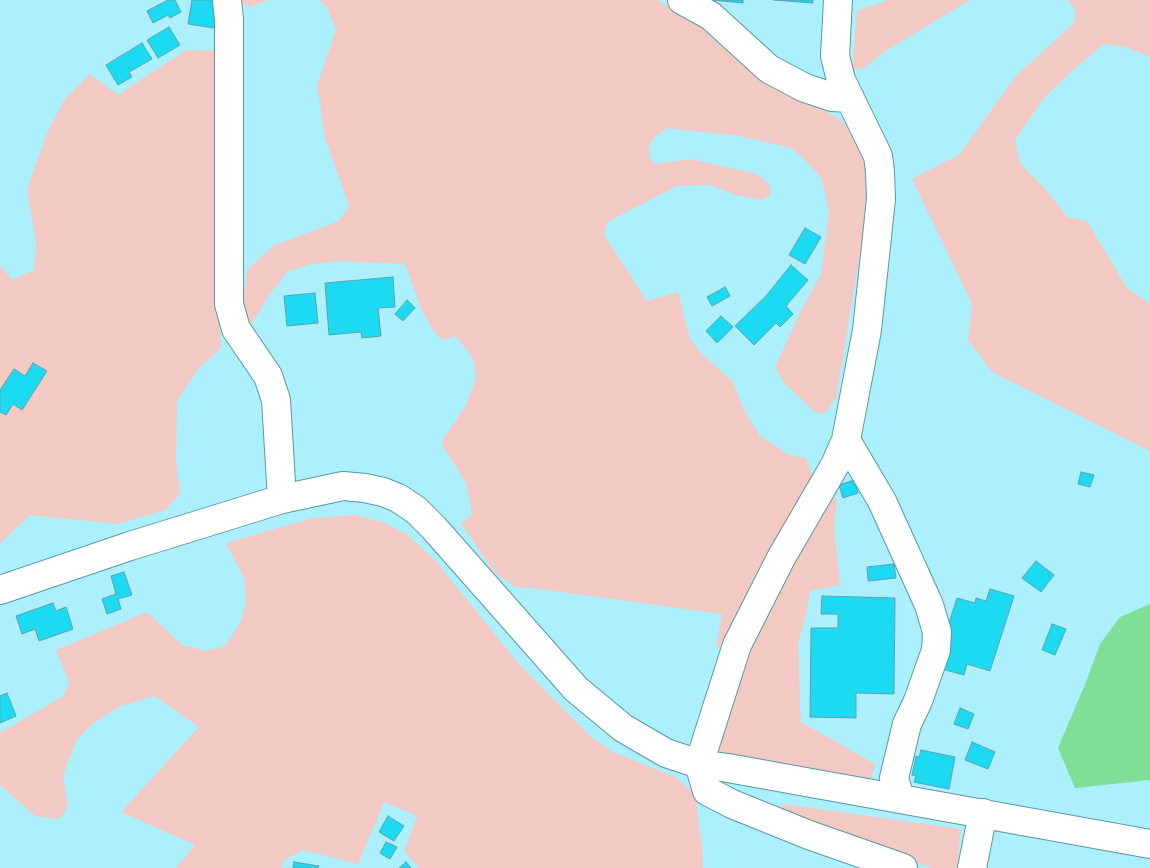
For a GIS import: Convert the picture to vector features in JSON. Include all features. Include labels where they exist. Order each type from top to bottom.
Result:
[{"type":"street","points":[[227,0],[229,18],[229,304],[236,329],[268,376],[276,400],[282,499]]},
{"type":"street","points":[[682,0],[711,16],[769,69],[806,88],[832,97],[850,98]]},
{"type":"street","points":[[838,0],[835,56],[841,80],[878,156],[880,172],[881,199],[867,330],[846,440],[835,465],[781,558],[737,645],[699,764],[707,790],[732,804],[904,868]]},
{"type":"street","points":[[846,440],[882,501],[928,605],[937,632],[936,650],[918,701],[907,724],[894,778],[900,798]]},
{"type":"street","points":[[0,590],[130,546],[282,499],[343,486],[365,488],[398,498],[416,510],[576,689],[623,728],[666,753],[699,764],[900,798],[1150,844]]},
{"type":"street","points":[[972,868],[983,813]]},
{"type":"shaded area","points":[[238,0],[269,0],[248,7]]},
{"type":"shaded area","points":[[318,0],[657,0],[709,31],[762,79],[835,116],[851,130],[861,147],[868,175],[866,217],[836,398],[824,414],[815,412],[785,384],[775,367],[801,311],[821,274],[829,213],[822,179],[791,148],[740,136],[667,128],[652,139],[649,147],[650,159],[656,164],[690,159],[757,174],[770,185],[771,194],[761,200],[735,195],[711,185],[677,186],[607,222],[604,235],[647,301],[678,292],[690,339],[702,354],[733,382],[744,410],[760,436],[789,455],[806,458],[812,475],[837,500],[834,528],[840,585],[810,591],[798,643],[801,722],[875,764],[869,786],[723,757],[714,741],[745,653],[716,647],[722,614],[515,587],[494,572],[461,524],[472,514],[466,483],[441,443],[466,405],[476,378],[473,359],[456,336],[443,340],[435,333],[421,309],[405,264],[339,261],[312,264],[288,271],[269,295],[251,325],[241,317],[237,301],[246,286],[247,270],[273,246],[339,221],[349,206],[325,138],[317,85],[336,30],[326,6]]},
{"type":"shaded area","points":[[888,0],[970,0],[887,50],[863,69],[852,68],[857,11]]},
{"type":"shaded area","points":[[1068,0],[1150,0],[1150,57],[1125,47],[1104,44],[1044,98],[1015,140],[1019,162],[1048,192],[1067,217],[1087,221],[1127,288],[1150,304],[1150,451],[992,372],[968,340],[972,304],[912,179],[960,154],[1014,78],[1075,22],[1075,9]]},
{"type":"shaded area","points":[[187,50],[222,51],[217,274],[221,348],[199,368],[177,401],[176,460],[180,494],[165,510],[118,524],[30,515],[0,544],[0,265],[12,280],[34,270],[36,243],[27,189],[47,133],[64,100],[90,74],[118,95]]},
{"type":"shaded area","points":[[356,515],[384,523],[405,533],[435,560],[518,663],[591,737],[613,752],[675,777],[695,794],[703,868],[419,868],[404,851],[417,816],[384,802],[358,864],[302,850],[281,863],[283,868],[176,868],[195,845],[121,812],[199,727],[155,696],[120,706],[92,724],[76,741],[63,776],[68,807],[60,819],[35,816],[0,785],[0,733],[63,696],[69,683],[56,650],[147,612],[182,645],[206,651],[225,646],[241,621],[246,602],[244,578],[226,543],[313,518]]},
{"type":"shaded area","points":[[1150,604],[1150,780],[1075,788],[1058,748],[1100,644],[1120,617]]},
{"type":"shaded area","points":[[783,804],[961,829],[957,868],[934,868],[852,843],[782,816]]},
{"type":"building","points":[[168,0],[175,0],[181,12],[170,18],[168,15],[153,23],[147,11]]},
{"type":"building","points":[[192,0],[214,0],[219,3],[214,28],[188,24]]},
{"type":"building","points":[[712,0],[743,0],[743,3]]},
{"type":"building","points":[[774,0],[813,0],[813,3]]},
{"type":"building","points":[[169,27],[180,45],[158,58],[147,40]]},
{"type":"building","points":[[142,43],[152,59],[129,72],[132,77],[118,85],[106,65]]},
{"type":"building","points":[[805,228],[821,237],[805,264],[789,255]]},
{"type":"building","points":[[791,265],[808,280],[786,306],[793,314],[780,327],[776,323],[754,345],[735,326],[766,296]]},
{"type":"building","points":[[393,277],[395,307],[378,308],[381,336],[362,338],[361,332],[329,335],[325,283]]},
{"type":"building","points":[[725,287],[730,296],[712,306],[707,297]]},
{"type":"building","points":[[315,293],[318,323],[287,326],[284,296]]},
{"type":"building","points":[[407,300],[415,308],[403,321],[395,314]]},
{"type":"building","points":[[721,316],[733,327],[717,343],[706,331]]},
{"type":"building","points":[[33,363],[47,371],[22,410],[13,404],[6,415],[0,412],[0,390],[14,369],[25,376]]},
{"type":"building","points":[[1081,472],[1094,475],[1090,487],[1078,484]]},
{"type":"building","points":[[854,480],[858,493],[843,498],[839,485]]},
{"type":"building","points":[[1036,561],[1054,575],[1041,592],[1022,578]]},
{"type":"building","points":[[894,564],[896,578],[868,581],[867,567]]},
{"type":"building","points":[[124,572],[132,595],[118,599],[121,609],[107,614],[102,599],[116,594],[111,576]]},
{"type":"building","points":[[990,589],[1014,596],[990,671],[967,664],[964,675],[935,667],[957,598],[975,603],[976,598],[986,601]]},
{"type":"building","points":[[822,596],[895,598],[894,694],[856,693],[856,718],[810,717],[811,628],[838,628],[838,614],[821,614]]},
{"type":"building","points":[[53,603],[56,611],[66,607],[73,629],[39,641],[35,629],[22,634],[16,616]]},
{"type":"building","points":[[1052,624],[1066,629],[1055,655],[1042,650]]},
{"type":"building","points":[[7,693],[16,716],[0,723],[0,696]]},
{"type":"building","points":[[960,708],[974,714],[968,729],[954,724]]},
{"type":"building","points":[[972,742],[995,752],[988,769],[965,760]]},
{"type":"building","points":[[921,750],[955,757],[949,789],[914,782],[916,776],[912,775],[916,756],[919,757]]},
{"type":"building","points":[[388,816],[404,826],[394,841],[379,832]]},
{"type":"building","points":[[386,842],[397,847],[390,859],[380,853]]},
{"type":"building","points":[[294,862],[319,866],[318,868],[293,868]]},
{"type":"building","points":[[406,862],[411,868],[399,868]]}]
